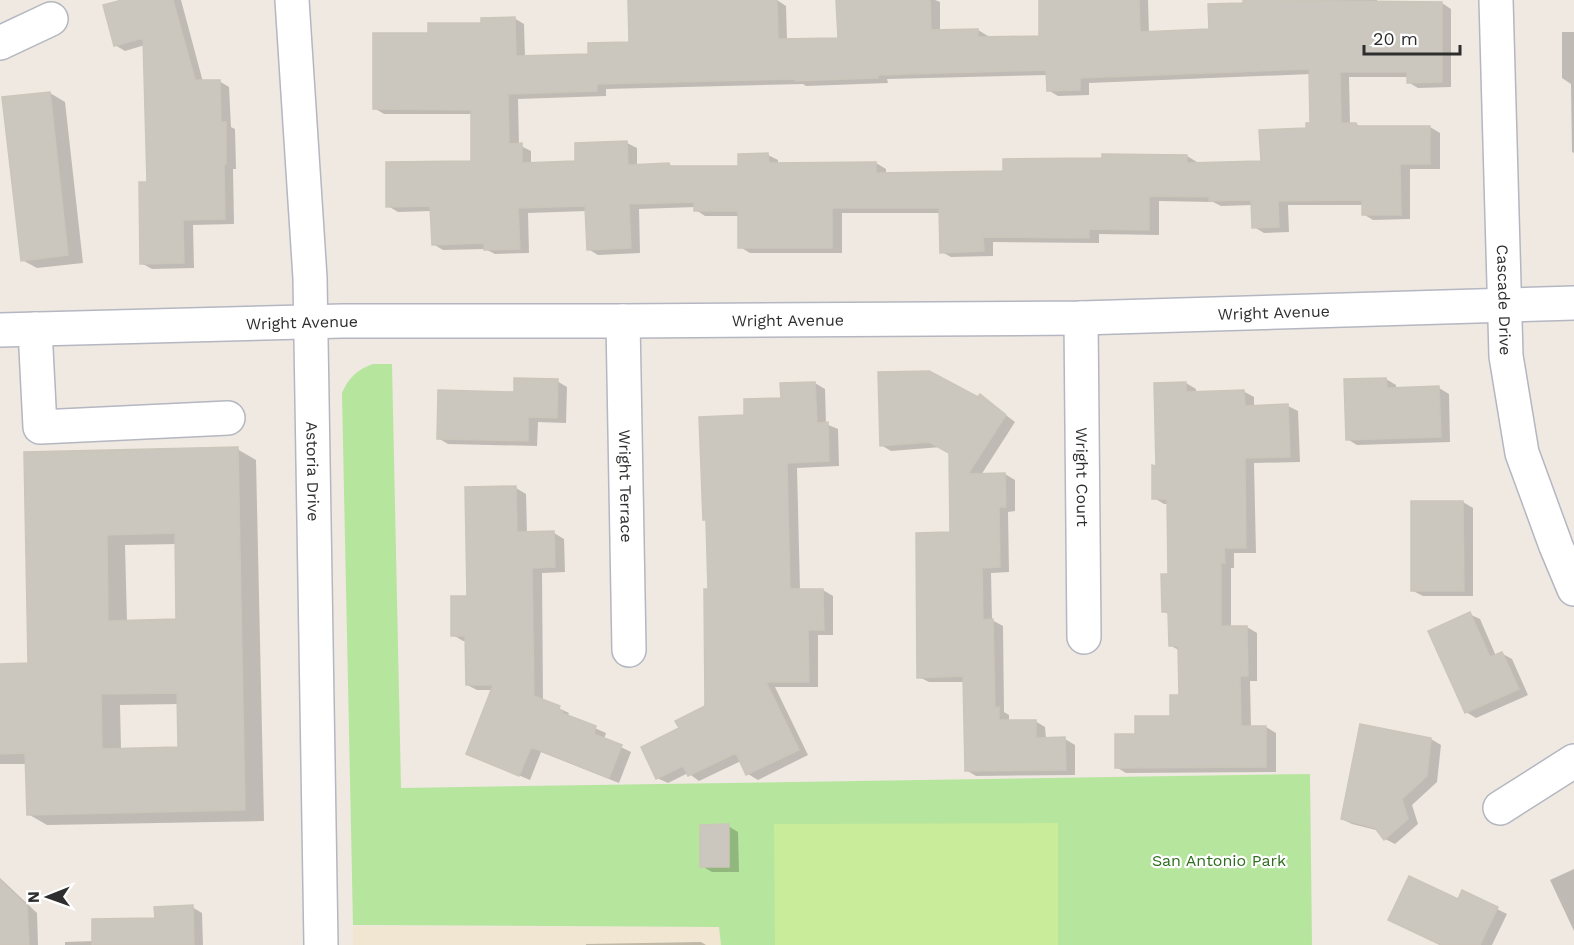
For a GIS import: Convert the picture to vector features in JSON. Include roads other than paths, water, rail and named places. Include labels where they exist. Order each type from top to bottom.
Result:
[{"type":"street","name":"Astoria Drive","points":[[292,0],[310,278],[321,945]]},
{"type":"street","name":"Cascade Drive","points":[[1497,0],[1506,356],[1522,453],[1574,589]]},
{"type":"street","points":[[0,43],[51,19]]},
{"type":"street","name":"Wright Avenue","points":[[0,330],[311,321],[1081,318],[1574,303]]},
{"type":"street","name":"Wright Court","points":[[1081,318],[1084,637]]},
{"type":"street","name":"Wright Terrace","points":[[623,321],[629,650]]},
{"type":"street","points":[[35,329],[40,427],[228,418]]},
{"type":"street","points":[[1500,808],[1574,761]]},
{"type":"park label","name":"San Antonio Park","points":[[1219,860]]}]
